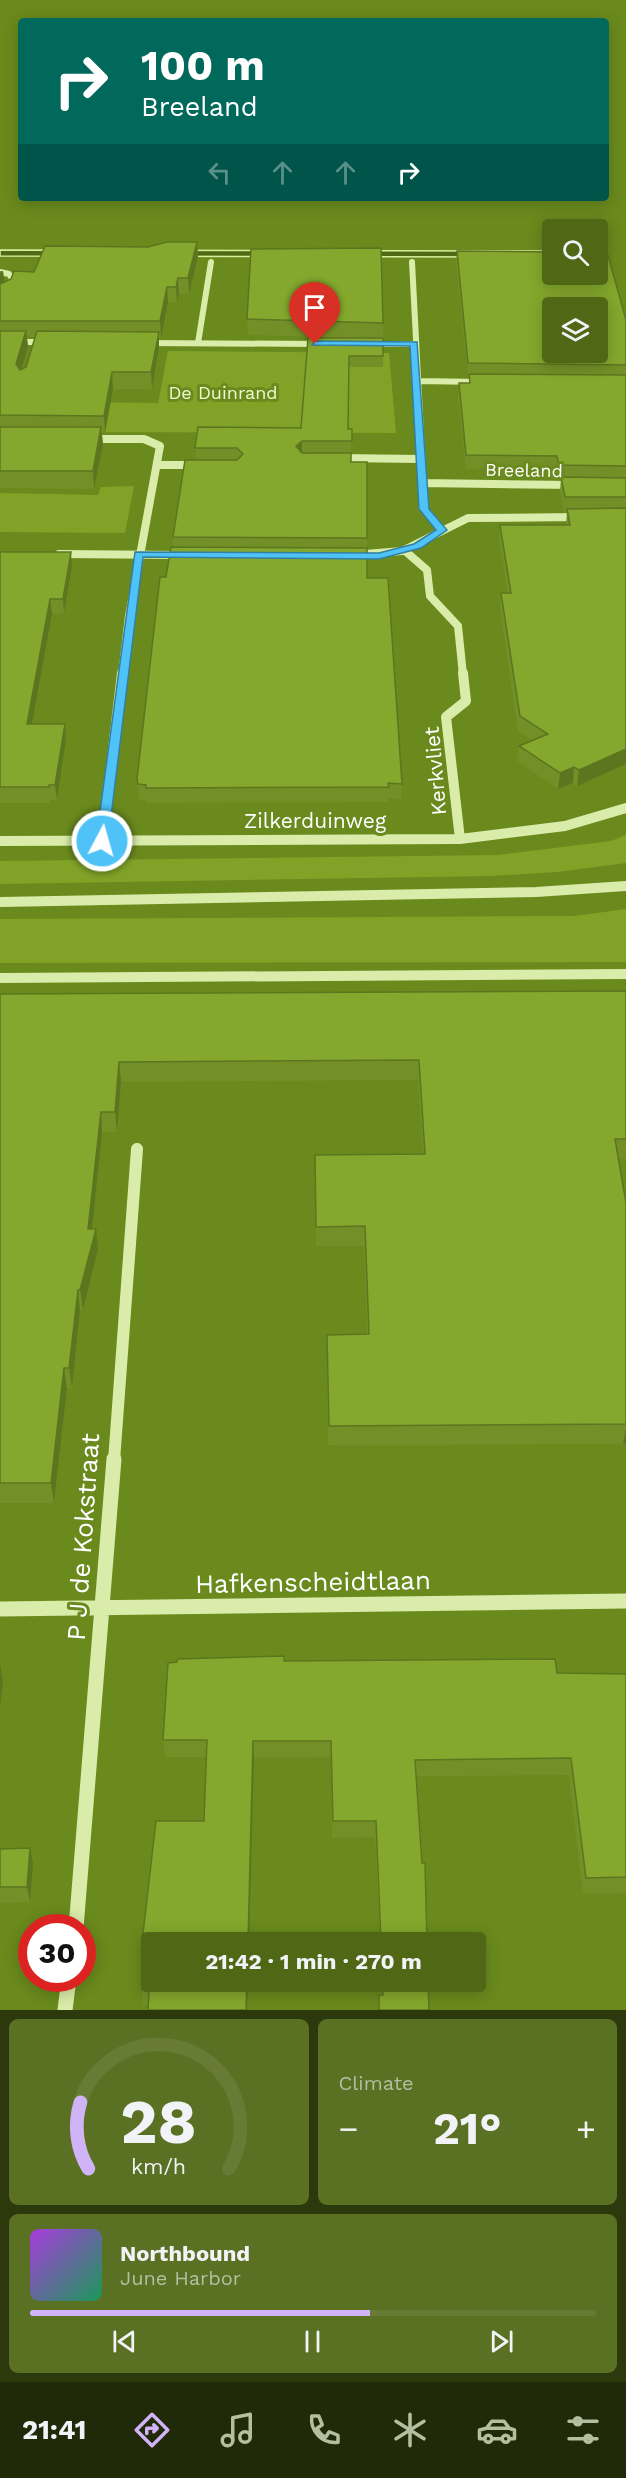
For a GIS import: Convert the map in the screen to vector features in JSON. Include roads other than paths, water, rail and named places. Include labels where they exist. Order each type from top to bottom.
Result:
[{"type":"street","points":[[198,343],[211,262]]},
{"type":"street","points":[[412,262],[414,344],[424,509],[442,530]]},
{"type":"street","points":[[0,272],[9,274],[12,278],[9,291],[0,295]]},
{"type":"street","points":[[0,342],[55,342]]},
{"type":"street","points":[[32,352],[35,342]]},
{"type":"street","points":[[135,343],[331,344]]},
{"type":"street","points":[[365,344],[414,344]]},
{"type":"street","points":[[417,381],[488,382]]},
{"type":"street","points":[[86,439],[144,439],[160,446],[138,554],[102,841]]},
{"type":"street","points":[[326,458],[420,459]]},
{"type":"street","points":[[157,465],[202,465]]},
{"type":"street","name":"Breeland","points":[[422,483],[578,485]]},
{"type":"street","points":[[344,555],[379,556],[404,550],[418,546],[455,522],[482,517],[595,517]]},
{"type":"street","name":"Kerkvliet","points":[[404,550],[427,570],[430,596],[459,626],[466,701],[446,717],[460,839]]},
{"type":"street","points":[[46,554],[195,555]]},
{"type":"street","name":"Zilkerduinweg","points":[[0,841],[460,839],[510,836],[602,818],[626,808]]},
{"type":"street","points":[[0,902],[536,892],[626,886]]},
{"type":"street","points":[[0,978],[626,974]]},
{"type":"street","name":"P J de Kokstraat","points":[[77,1914],[103,1609],[137,1149]]},
{"type":"street","name":"Hafkenscheidtlaan","points":[[0,1609],[626,1601]]},
{"type":"street","points":[[65,2010],[67,1992]]},
{"type":"park label","name":"De Duinrand","points":[[223,392]]}]
